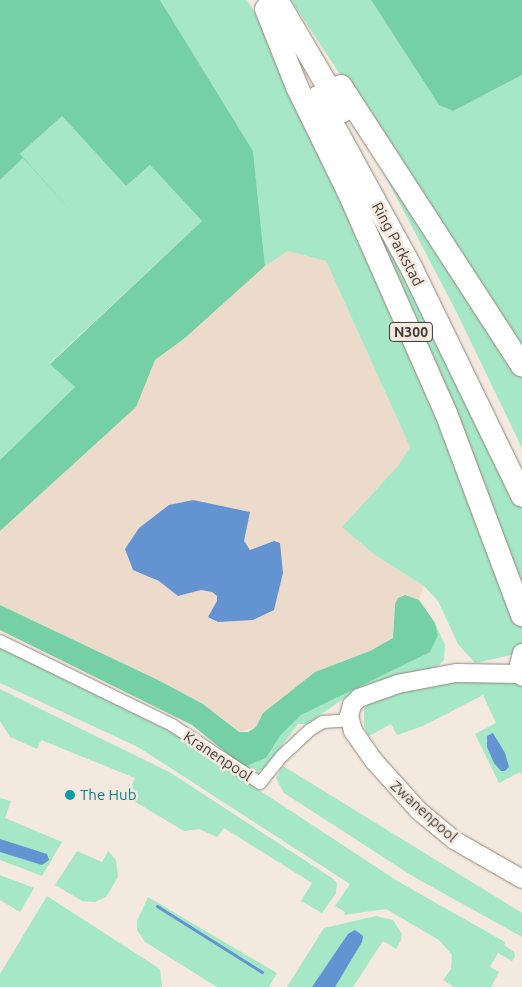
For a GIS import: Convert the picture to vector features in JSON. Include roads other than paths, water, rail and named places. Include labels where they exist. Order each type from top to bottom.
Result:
[{"type":"highway","points":[[270,3],[344,90],[522,366]]},
{"type":"highway","name":"Ring Parkstad","points":[[270,3],[421,254],[522,461]]},
{"type":"highway","name":"Ring Parkstad","points":[[270,3],[408,261],[522,496]]},
{"type":"highway","name":"N300","points":[[270,3],[297,87],[348,191],[446,413],[522,615]]},
{"type":"street","name":"Kranenpool","points":[[0,641],[172,726],[260,783],[283,755],[310,730],[323,722],[350,720]]},
{"type":"street","points":[[350,720],[355,702],[375,690],[432,676],[470,672],[492,665],[521,667]]},
{"type":"street","name":"Zwanenpool","points":[[350,720],[356,736],[378,767],[419,811],[454,840],[522,879]]},
{"type":"water","points":[[193,500],[250,512],[244,541],[250,550],[274,541],[280,543],[283,573],[274,610],[253,620],[218,622],[208,617],[217,601],[217,596],[212,592],[201,590],[178,596],[159,581],[133,570],[125,549],[139,528],[169,505]]},
{"type":"water","points":[[493,733],[505,753],[509,767],[505,771],[501,771],[494,763],[487,747],[487,736]]},
{"type":"water","points":[[0,839],[47,854],[49,860],[42,865],[0,852]]},
{"type":"water","points":[[355,930],[363,936],[362,942],[335,987],[312,987],[348,934]]},
{"type":"waterway","points":[[157,906],[262,972]]},
{"type":"place","name":"The Hub","points":[[70,795]]}]
